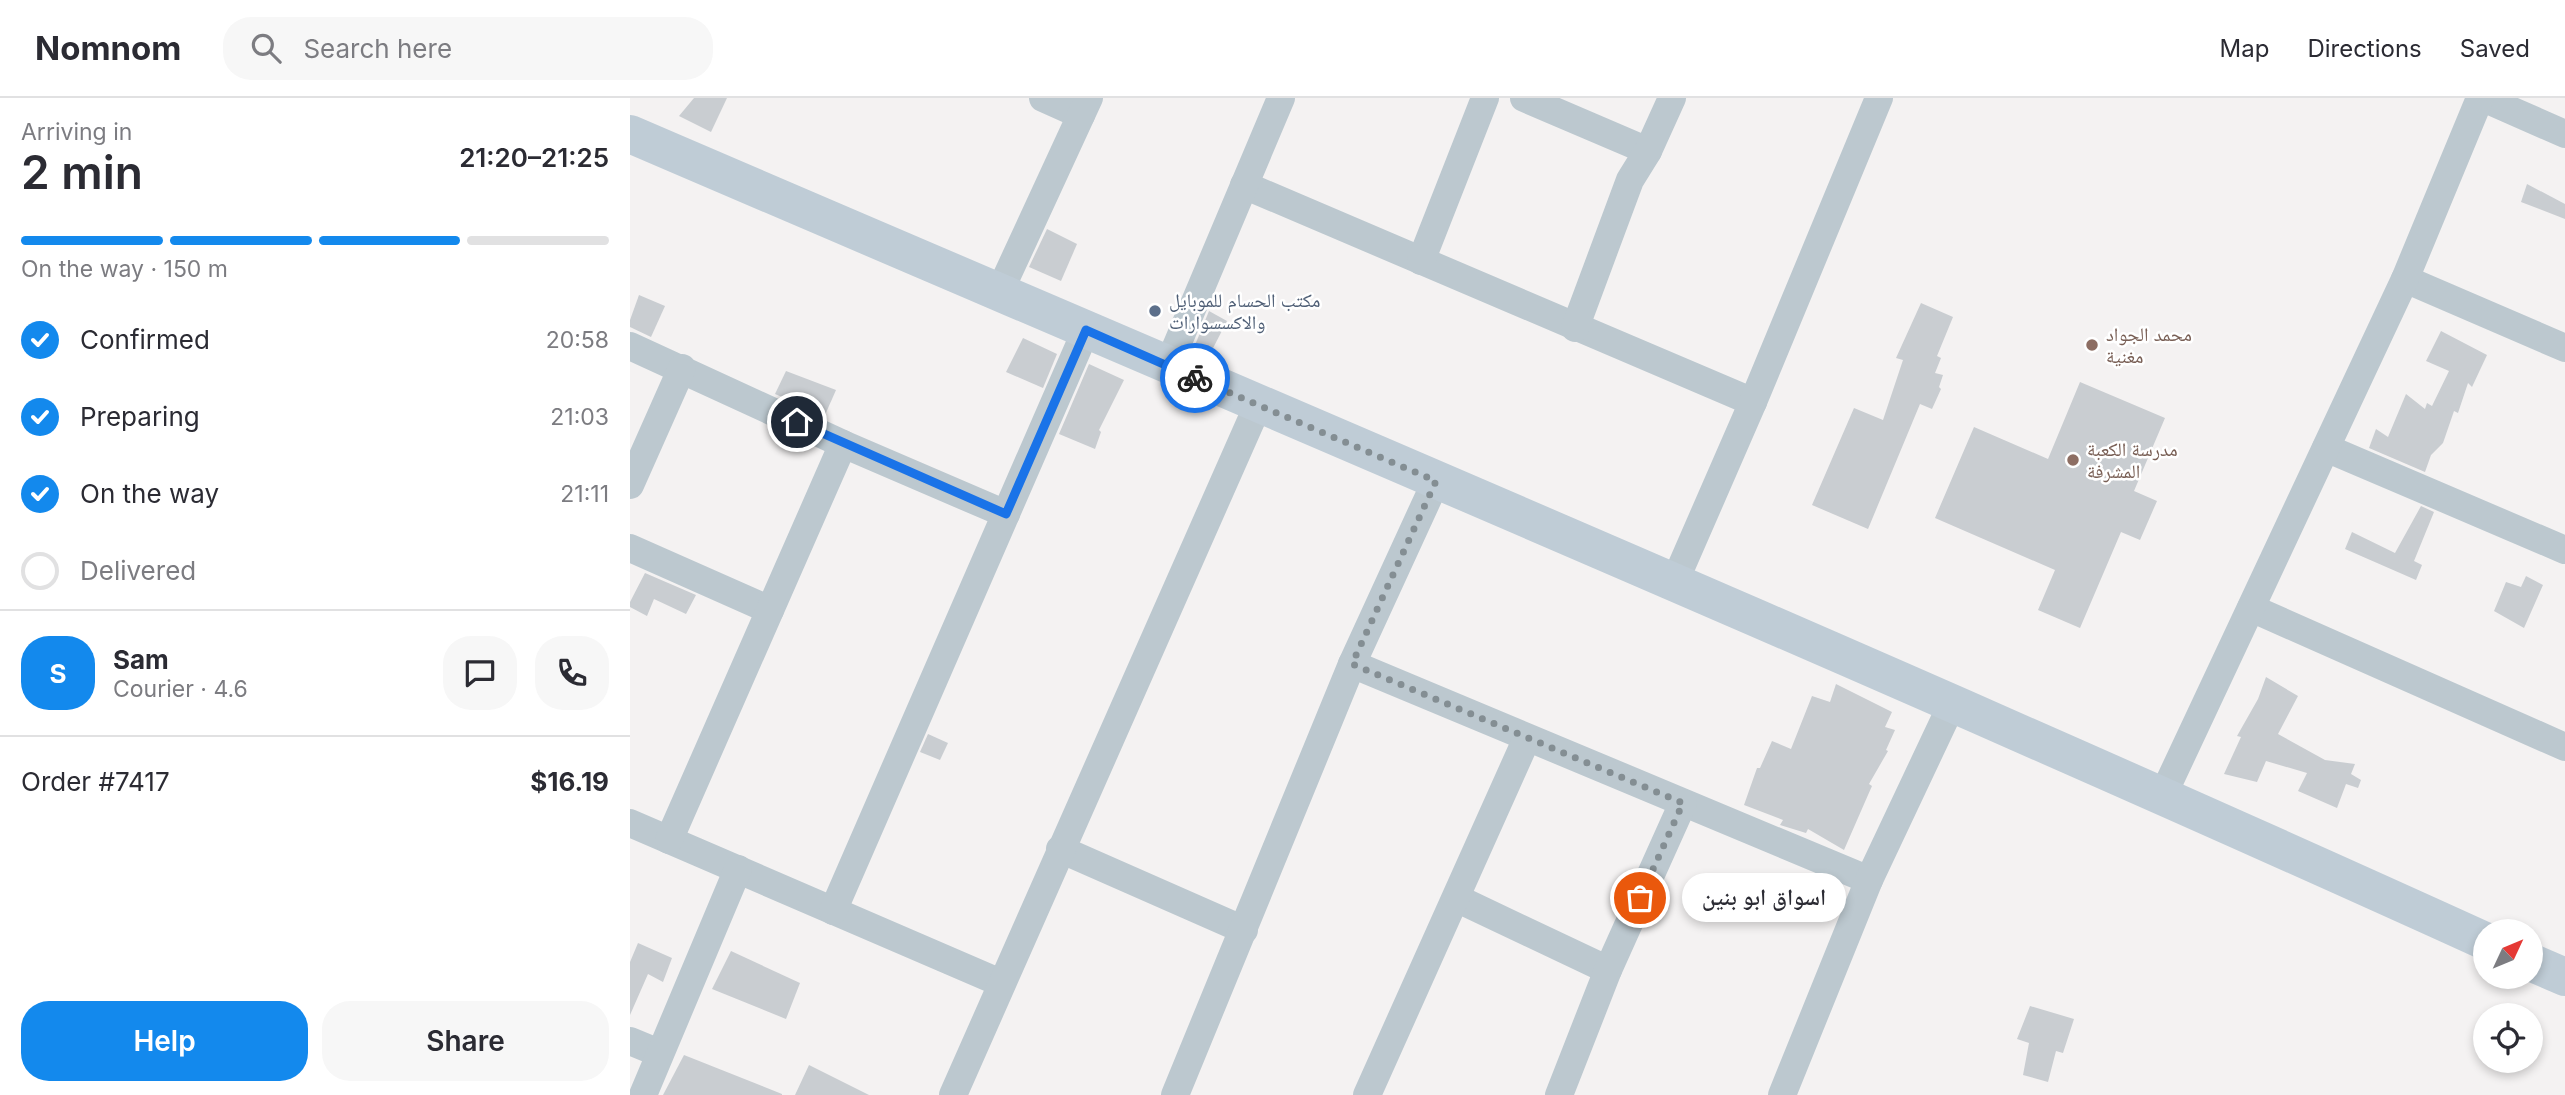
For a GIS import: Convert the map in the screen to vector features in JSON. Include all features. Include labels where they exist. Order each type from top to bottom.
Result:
[{"type":"street","points":[[999,293],[1085,106],[1043,98]]},
{"type":"street","points":[[1168,366],[1281,98]]},
{"type":"street","points":[[1421,261],[1485,98]]},
{"type":"street","points":[[1524,98],[1648,151]]},
{"type":"street","points":[[1575,328],[1630,180],[1648,151],[1672,98]]},
{"type":"street","points":[[1675,582],[1879,98]]},
{"type":"street","points":[[2163,795],[2405,279],[2482,98],[2565,134]]},
{"type":"street","points":[[630,134],[1675,582],[2163,795],[2473,936]]},
{"type":"street","points":[[1244,186],[1753,402]]},
{"type":"street","points":[[2405,279],[2565,348]]},
{"type":"street","points":[[833,911],[1086,330]]},
{"type":"street","points":[[630,346],[844,444],[1006,514]]},
{"type":"street","points":[[630,485],[682,368]]},
{"type":"street","points":[[953,1095],[1258,405]]},
{"type":"street","points":[[669,840],[844,444]]},
{"type":"street","points":[[2326,447],[2565,550]]},
{"type":"street","points":[[1175,1095],[1352,664],[1436,481]]},
{"type":"street","points":[[630,548],[770,610]]},
{"type":"street","points":[[2251,608],[2565,747]]},
{"type":"street","points":[[1352,664],[1869,880]]},
{"type":"street","points":[[1782,1095],[1869,880],[1952,704]]},
{"type":"street","points":[[1367,1095],[1527,738]]},
{"type":"street","points":[[1559,1095],[1608,970],[1683,803]]},
{"type":"street","points":[[630,823],[1001,983]]},
{"type":"street","points":[[1060,849],[1244,930]]},
{"type":"street","points":[[643,1095],[738,870]]},
{"type":"street","points":[[1456,898],[1608,970]]},
{"type":"street","points":[[2543,968],[2565,977]]},
{"type":"street","points":[[630,1041],[659,1053]]},
{"type":"building","points":[[694,98],[727,98],[711,132],[679,116]]},
{"type":"building","points":[[2527,184],[2565,204],[2565,219],[2521,202]]},
{"type":"building","points":[[1047,229],[1077,244],[1061,281],[1029,267]]},
{"type":"building","points":[[639,295],[665,306],[651,337],[630,327]]},
{"type":"building","points":[[1921,303],[1953,317],[1937,356],[1941,358],[1935,373],[1943,375],[1939,387],[1941,389],[1932,409],[1920,404],[1868,529],[1812,505],[1854,408],[1883,420],[1903,360],[1896,358]]},
{"type":"building","points":[[1209,311],[1227,321],[1210,354],[1195,345]]},
{"type":"building","points":[[2441,331],[2487,355],[2472,387],[2468,383],[2458,413],[2454,411],[2443,443],[2431,455],[2425,472],[2369,448],[2376,429],[2388,437],[2406,394],[2425,409],[2427,403],[2432,406],[2449,371],[2426,361]]},
{"type":"building","points":[[1023,338],[1057,354],[1043,388],[1006,372]]},
{"type":"building","points":[[1089,364],[1124,380],[1099,430],[1101,432],[1095,449],[1059,434]]},
{"type":"building","points":[[786,371],[836,390],[825,415],[775,394]]},
{"type":"building","points":[[2080,382],[2165,418],[2134,491],[2157,501],[2140,540],[2121,532],[2080,628],[2038,610],[2055,570],[1935,518],[1974,427],[2048,459]]},
{"type":"building","points":[[2421,506],[2434,512],[2414,561],[2422,565],[2416,580],[2345,549],[2352,532],[2395,553]]},
{"type":"building","points":[[645,573],[696,595],[686,614],[654,599],[647,616],[630,607]]},
{"type":"building","points":[[2526,576],[2543,585],[2524,628],[2494,611],[2506,582],[2521,587]]},
{"type":"building","points":[[2266,677],[2298,696],[2278,734],[2325,760],[2355,764],[2351,774],[2361,780],[2358,788],[2346,784],[2337,808],[2298,791],[2307,773],[2266,761],[2257,782],[2224,774],[2241,737],[2237,736],[2258,699]]},
{"type":"building","points":[[1836,684],[1892,712],[1885,727],[1895,730],[1886,750],[1888,751],[1869,784],[1872,786],[1844,850],[1808,829],[1806,833],[1780,825],[1783,820],[1744,805],[1757,768],[1760,768],[1772,741],[1791,749],[1812,696],[1830,702]]},
{"type":"building","points":[[928,734],[948,743],[940,760],[920,752]]},
{"type":"building","points":[[638,943],[672,958],[663,982],[648,974],[630,1015],[630,962]]},
{"type":"building","points":[[731,951],[800,983],[786,1019],[712,989]]},
{"type":"building","points":[[2030,1006],[2074,1019],[2063,1053],[2056,1051],[2048,1082],[2023,1075],[2029,1043],[2017,1039]]},
{"type":"building","points":[[684,1055],[782,1094],[782,1095],[663,1095]]},
{"type":"building","points":[[809,1065],[869,1095],[795,1095]]},
{"type":"way so far","points":[[1195,378],[1436,481],[1352,664],[1683,803],[1640,898]]},
{"type":"place","name":"مكتب الحسام للموبايل والاكسسوارات","points":[[1155,311]]},
{"type":"place","name":"محمد الجواد مغنية","points":[[2092,345]]},
{"type":"place","name":"مدرسة الكعبة المشرفة","points":[[2073,460]]},
{"type":"place","name":"اسواق ابو بنين","points":[[1640,898]]},
{"type":"route","points":[[797,422],[1006,514],[1086,330],[1195,378]]}]
